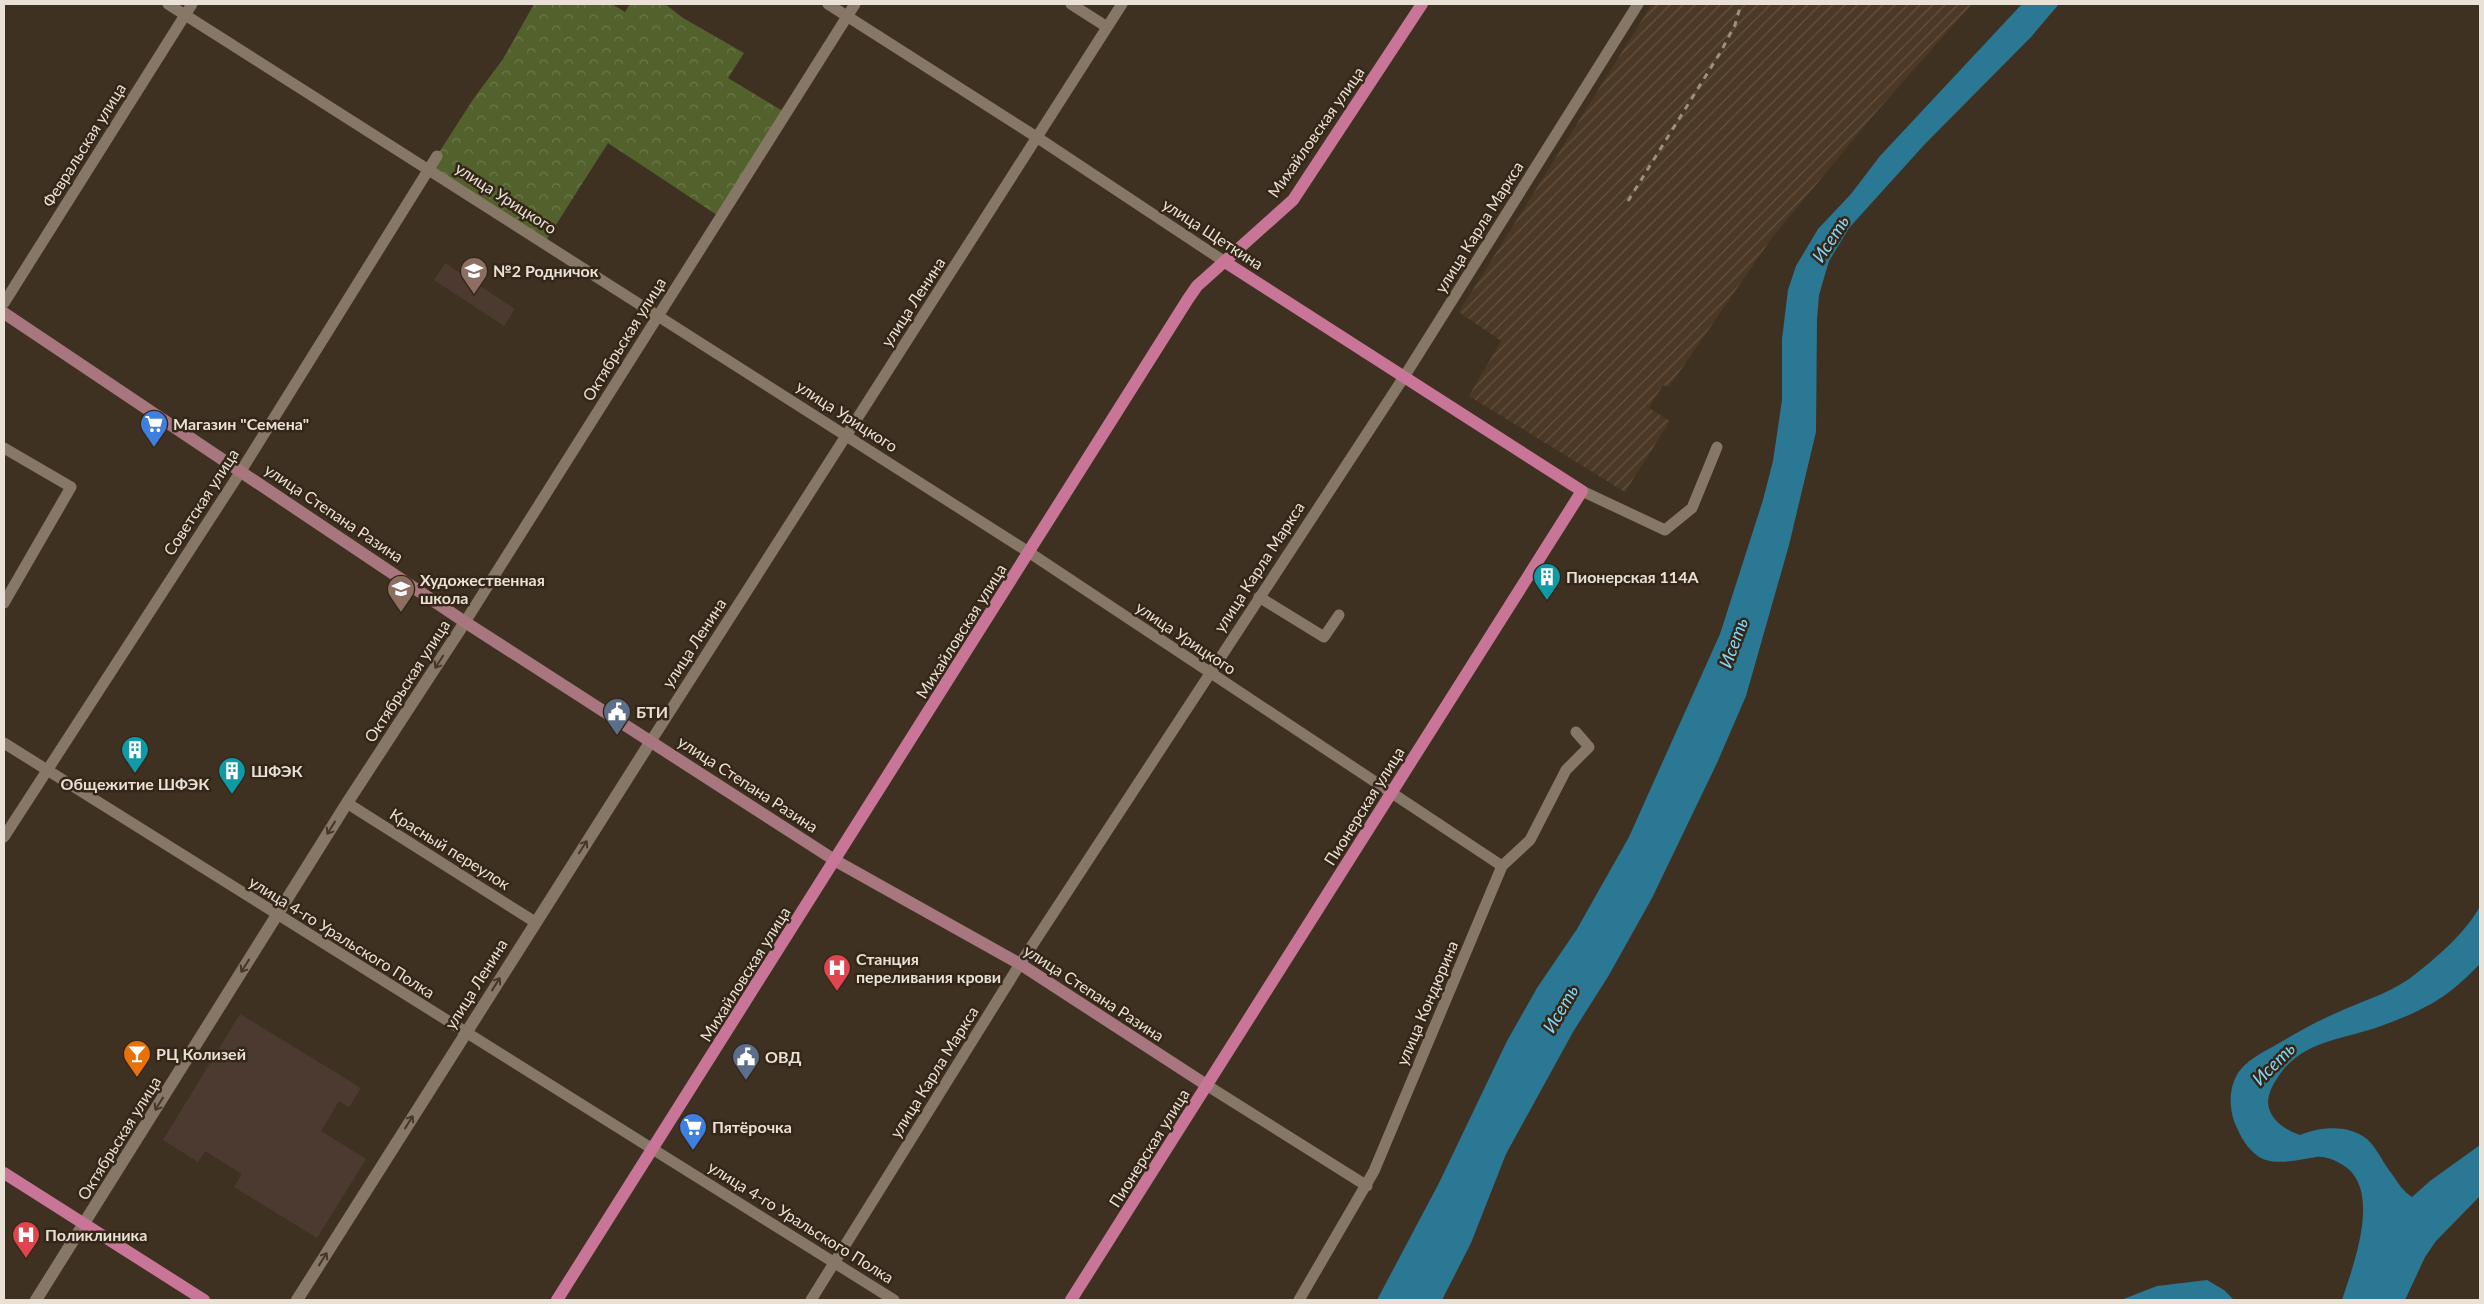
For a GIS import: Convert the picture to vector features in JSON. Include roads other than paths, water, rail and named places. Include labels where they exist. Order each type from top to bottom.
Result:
[{"type":"main road","name":"Михайловская улица","points":[[557,1300],[836,861],[1188,299],[1197,286],[1293,200],[1422,4]]},
{"type":"main road","name":"улица Щеткина","points":[[1225,262],[1582,491]]},
{"type":"main road","name":"улица Степана Разина","points":[[4,313],[241,470],[465,622],[836,861],[1020,964],[1208,1086]]},
{"type":"main road","name":"Пионерская улица","points":[[1071,1300],[1208,1086],[1582,491]]},
{"type":"main road","points":[[4,1172],[204,1300]]},
{"type":"street","name":"улица Урицкого","points":[[168,4],[429,168],[1030,553],[1502,866]]},
{"type":"street","name":"Февральская улица","points":[[4,303],[192,4]]},
{"type":"street","name":"улица Щеткина","points":[[828,4],[1038,138],[1225,262]]},
{"type":"street","name":"Октябрьская улица","points":[[36,1300],[347,803],[465,622],[855,4]]},
{"type":"street","points":[[1071,4],[1107,27]]},
{"type":"street","name":"улица Ленина","points":[[297,1300],[535,922],[1122,4]]},
{"type":"street","name":"улица Карла Маркса","points":[[811,1300],[1020,964],[1404,378],[1638,4]]},
{"type":"street","name":"Советская улица","points":[[4,837],[241,470],[437,156]]},
{"type":"street","points":[[1582,491],[1665,530],[1692,508],[1717,447]]},
{"type":"street","points":[[4,448],[71,487],[4,603]]},
{"type":"street","points":[[1259,597],[1324,637],[1340,615]]},
{"type":"street","name":"улица Кондюрина","points":[[1299,1300],[1367,1186],[1502,866],[1530,840],[1566,770],[1589,747],[1576,732]]},
{"type":"street","name":"улица 4-го Уральского Полка","points":[[4,743],[465,1034],[653,1148],[894,1300]]},
{"type":"street","name":"Красный переулок","points":[[347,803],[535,922]]},
{"type":"street","points":[[1208,1086],[1367,1186]]},
{"type":"water","name":"Исеть","points":[[2022,4],[2059,4],[2031,37],[1924,145],[1849,228],[1829,261],[1819,295],[1817,319],[1816,432],[1789,545],[1746,696],[1717,763],[1652,898],[1609,975],[1573,1032],[1506,1154],[1471,1243],[1442,1300],[1377,1300],[1439,1183],[1507,1041],[1537,988],[1577,929],[1629,837],[1720,634],[1763,500],[1773,461],[1782,400],[1782,339],[1788,290],[1796,266],[1818,229],[1851,194],[1880,156]]},
{"type":"water","name":"Исеть","points":[[2480,906],[2480,964],[2460,983],[2431,1004],[2408,1015],[2367,1031],[2311,1048],[2299,1055],[2288,1065],[2270,1091],[2268,1101],[2271,1113],[2283,1127],[2300,1135],[2334,1128],[2359,1134],[2371,1143],[2399,1184],[2412,1197],[2430,1181],[2480,1145],[2480,1196],[2436,1241],[2425,1257],[2405,1300],[2342,1300],[2353,1268],[2362,1228],[2363,1208],[2361,1190],[2354,1175],[2341,1164],[2325,1157],[2275,1162],[2260,1158],[2250,1150],[2240,1134],[2231,1109],[2231,1091],[2235,1079],[2241,1069],[2259,1054],[2318,1021],[2382,994],[2409,979],[2439,955],[2458,936]]},
{"type":"water","points":[[2207,1280],[2224,1290],[2234,1300],[2121,1300],[2157,1286]]},
{"type":"railway","points":[[1628,201],[1720,53],[1735,25],[1741,4]]},
{"type":"place","name":"№2 Родничок","points":[[474,295]]},
{"type":"place","name":"Магазин \"Семена\"","points":[[154,448]]},
{"type":"place","name":"Пионерская 114А","points":[[1547,601]]},
{"type":"place","name":"Художественная школа","points":[[401,613]]},
{"type":"place","name":"БТИ","points":[[617,736]]},
{"type":"place","name":"Общежитие ШФЭК","points":[[135,774]]},
{"type":"place","name":"ШФЭК","points":[[232,795]]},
{"type":"place","name":"Станция переливания крови","points":[[837,992]]},
{"type":"place","name":"РЦ Колизей","points":[[137,1078]]},
{"type":"place","name":"ОВД","points":[[746,1081]]},
{"type":"place","name":"Пятёрочка","points":[[693,1151]]},
{"type":"place","name":"Поликлиника","points":[[26,1259]]}]
